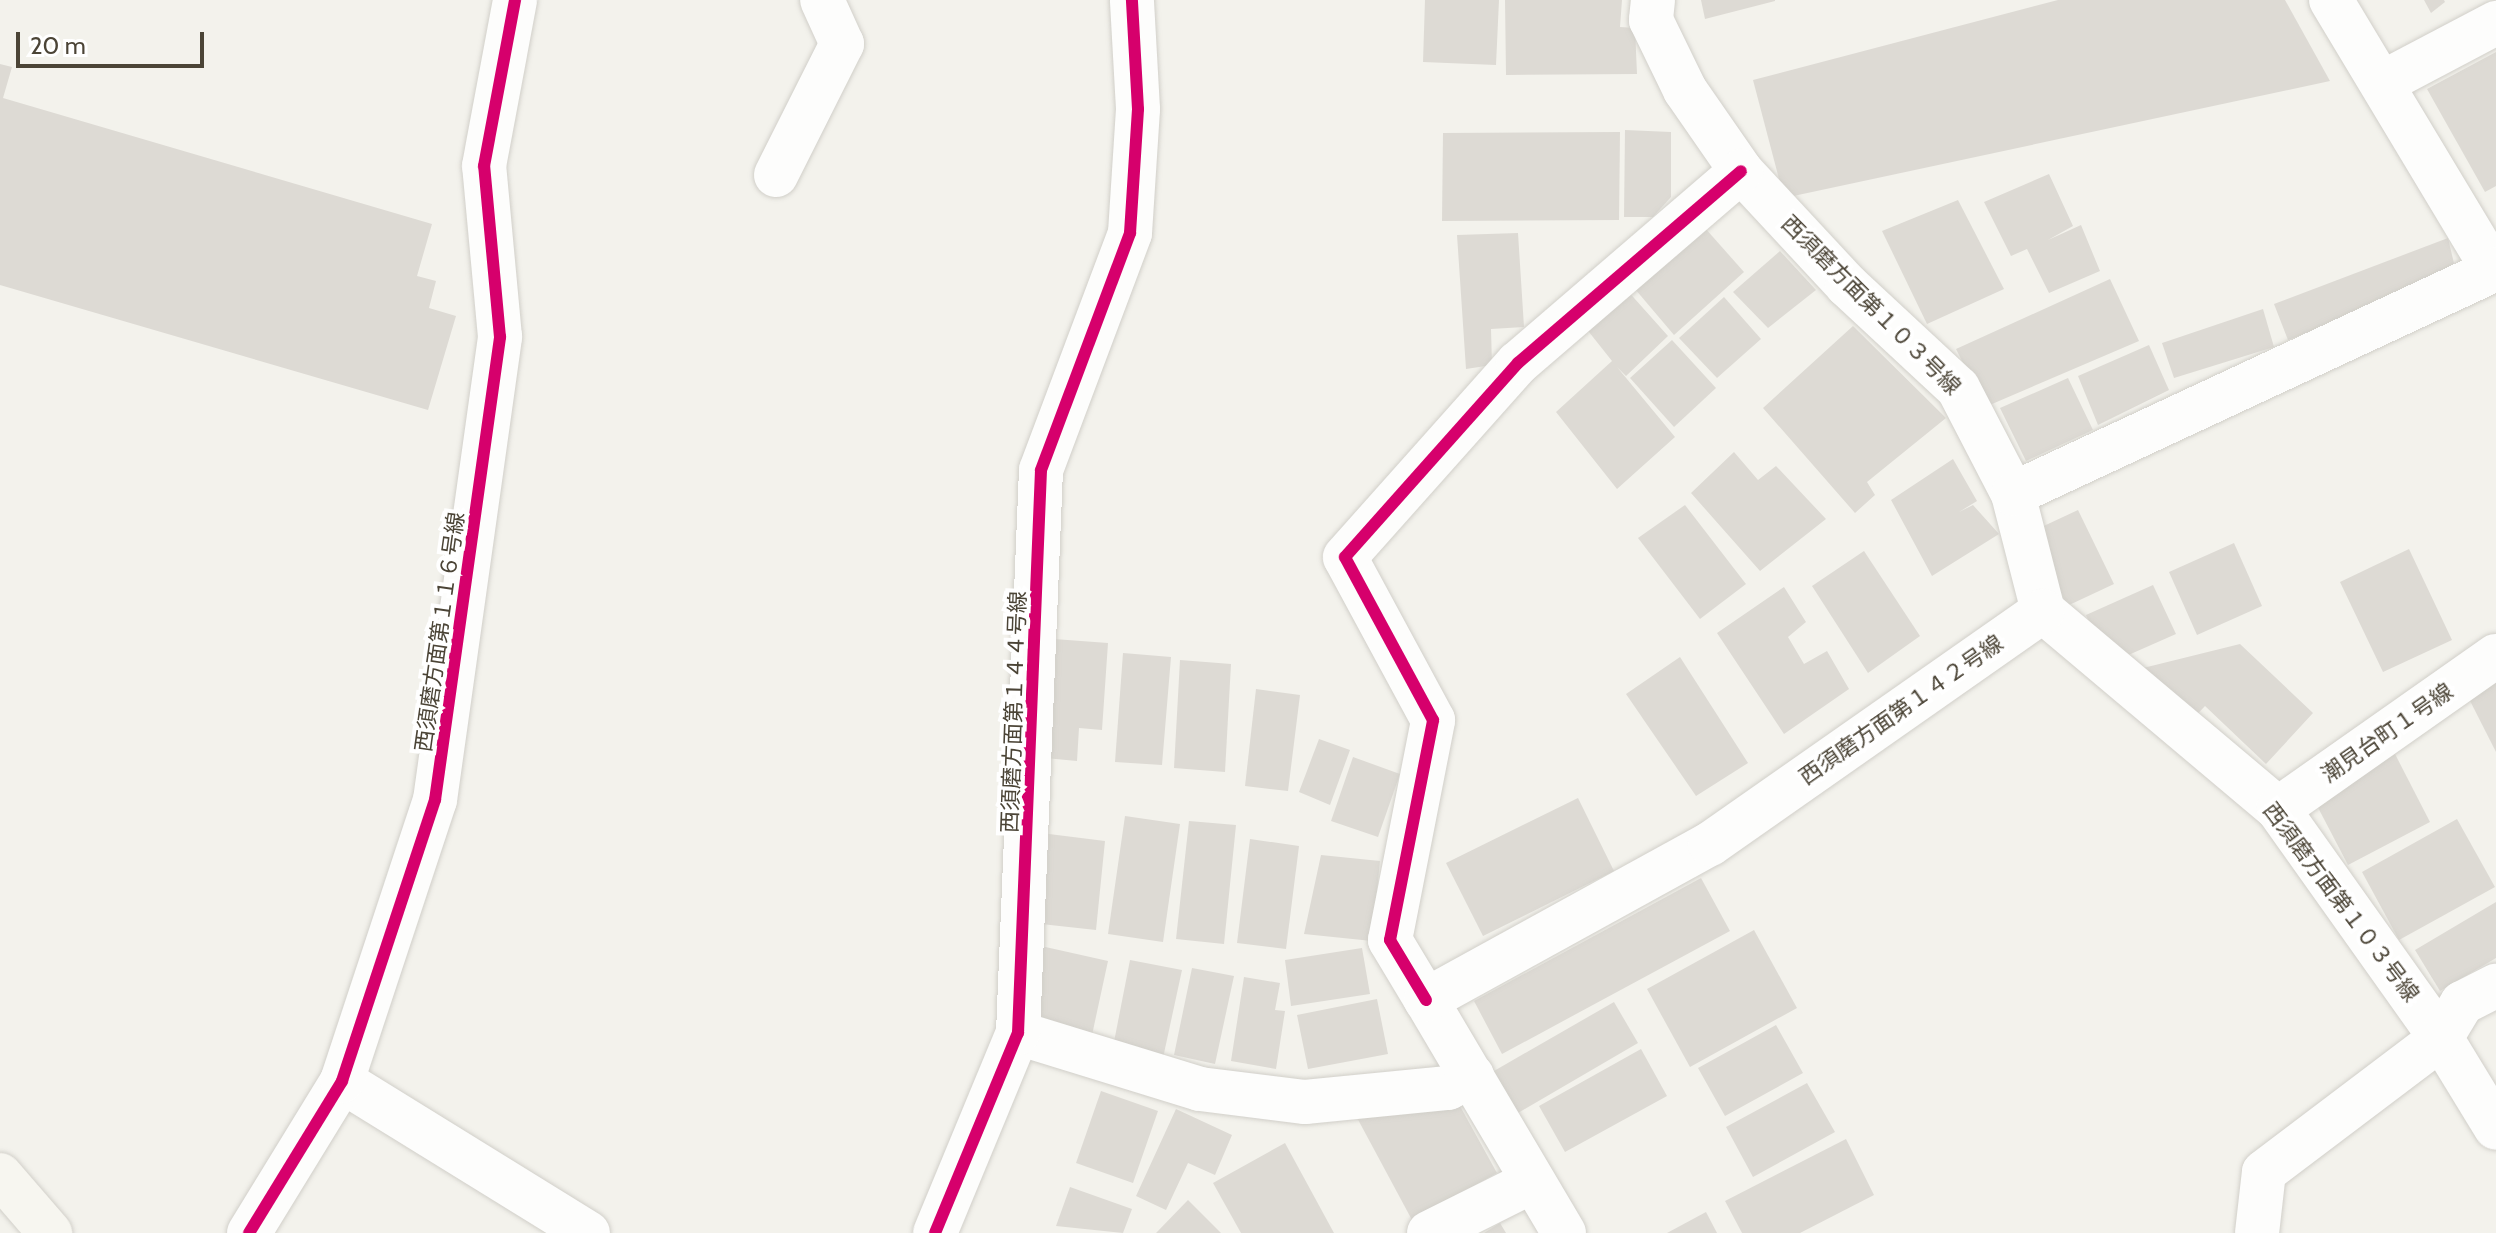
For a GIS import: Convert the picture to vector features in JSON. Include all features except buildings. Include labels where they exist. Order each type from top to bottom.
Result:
[{"type":"street","name":"西須磨方面第１１６号線","points":[[249,1233],[342,1081],[435,800],[500,337],[484,166],[515,0]]},
{"type":"street","points":[[776,175],[842,44],[822,0]]},
{"type":"street","name":"西須磨方面第１４４号線","points":[[935,1233],[1018,1033],[1041,470],[1130,233],[1138,109],[1132,0]]},
{"type":"street","name":"西須磨方面第１０３号線","points":[[1653,0],[1651,20],[1685,90],[1741,171],[1847,285],[1958,388],[2013,494]]},
{"type":"street","points":[[2043,611],[2013,494],[2494,269],[2331,0]]},
{"type":"street","points":[[2382,83],[2496,23]]},
{"type":"street","points":[[1564,1233],[1390,940],[1433,720],[1345,557],[1518,363],[1741,171]]},
{"type":"street","name":"西須磨方面第１０３号線","points":[[2043,611],[2278,809],[2441,1038],[2496,1128]]},
{"type":"street","name":"西須磨方面第１４２号線","points":[[1426,1000],[1710,844],[2043,611]]},
{"type":"street","name":"潮見台町１号線","points":[[2278,809],[2496,656]]},
{"type":"street","points":[[2257,1233],[2264,1172],[2441,1038],[2462,1003],[2496,986]]},
{"type":"street","points":[[1018,1033],[1200,1089],[1305,1102],[1448,1088],[1472,1076]]},
{"type":"street","points":[[342,1081],[588,1233]]},
{"type":"street","points":[[0,1175],[50,1233]]},
{"type":"street","points":[[1429,1233],[1533,1181]]},
{"type":"cycle path","points":[[249,1233],[342,1081],[435,800],[500,337],[484,166],[515,0]]},
{"type":"cycle path","points":[[935,1233],[1018,1033],[1041,470],[1130,233],[1138,109],[1132,0]]},
{"type":"cycle path","points":[[1426,1000],[1390,940],[1433,720],[1345,557],[1518,363],[1741,171]]}]
